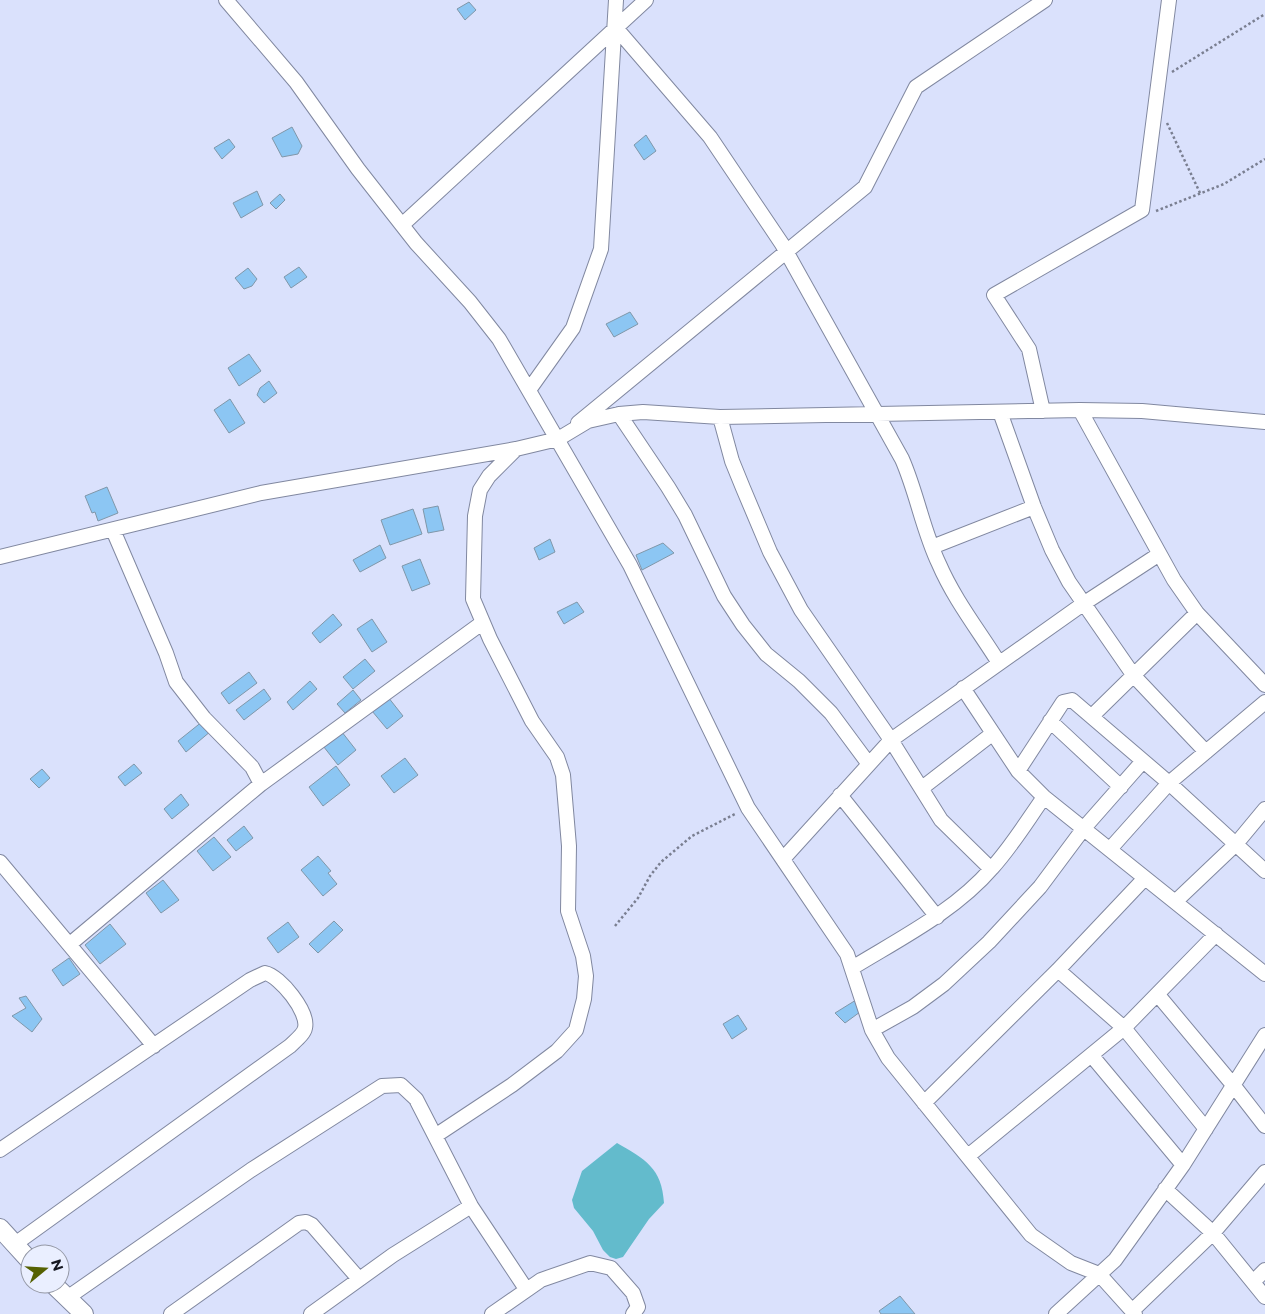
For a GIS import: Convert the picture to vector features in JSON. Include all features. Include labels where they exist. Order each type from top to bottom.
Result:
[{"type":"street","points":[[226,0],[296,82],[358,169],[402,225],[484,319],[499,340],[630,565],[748,808],[840,943],[852,968],[872,1030],[888,1058],[1031,1235],[1070,1263],[1099,1274],[1133,1312],[1213,1232],[1265,1172]]},
{"type":"street","points":[[529,390],[573,328],[601,249],[616,28],[616,0]]},
{"type":"street","points":[[402,225],[646,0]]},
{"type":"street","points":[[558,439],[865,187],[916,87],[1045,0]]},
{"type":"street","points":[[1043,411],[1029,349],[994,295],[1142,210],[1169,0]]},
{"type":"street","points":[[616,28],[710,137],[787,251],[878,413],[912,483],[932,547],[946,579],[999,663]]},
{"type":"street","points":[[1080,410],[1158,555],[1196,613],[1265,685]]},
{"type":"street","points":[[0,557],[261,493],[516,449],[558,439],[588,421],[619,414],[643,412],[720,418],[1080,410],[1142,411],[1265,422]]},
{"type":"street","points":[[1000,412],[1034,508],[1052,550],[1083,604],[1134,676],[1206,752]]},
{"type":"street","points":[[619,414],[668,487],[724,596],[743,625],[766,654],[799,681],[831,713],[868,763]]},
{"type":"street","points":[[720,418],[732,462],[770,552],[801,610],[891,740],[941,820],[991,869]]},
{"type":"street","points":[[435,1136],[512,1085],[557,1051],[576,1030],[584,999],[586,976],[583,956],[568,911],[570,846],[563,775],[557,757],[532,721],[482,623],[473,599],[475,516],[480,490],[489,476],[516,449]]},
{"type":"street","points":[[932,547],[1034,508]]},
{"type":"street","points":[[113,530],[166,653],[176,682],[204,718],[252,767],[262,784]]},
{"type":"street","points":[[783,859],[868,763],[891,740],[1083,604],[1158,555]]},
{"type":"street","points":[[1092,716],[1196,613]]},
{"type":"street","points":[[70,944],[262,784],[482,623]]},
{"type":"street","points":[[963,688],[1018,771],[1044,797],[1265,974]]},
{"type":"street","points":[[1018,771],[1050,721],[1067,699],[1077,703],[1265,871]]},
{"type":"street","points":[[1110,849],[1169,784],[1265,702]]},
{"type":"street","points":[[1050,721],[1121,787]]},
{"type":"street","points":[[922,788],[992,734]]},
{"type":"street","points":[[872,1030],[913,1007],[944,984],[989,942],[1040,887],[1084,828],[1143,761]]},
{"type":"street","points":[[840,795],[937,917]]},
{"type":"street","points":[[852,968],[937,917],[991,869],[1044,797]]},
{"type":"street","points":[[1175,902],[1236,844],[1265,809]]},
{"type":"street","points":[[0,862],[154,1046]]},
{"type":"street","points":[[924,1103],[1058,970],[1145,878]]},
{"type":"street","points":[[968,1156],[1124,1028],[1216,934]]},
{"type":"street","points":[[1058,970],[1124,1028],[1206,1129]]},
{"type":"street","points":[[0,1150],[250,980],[265,973],[277,977],[302,1010],[306,1021],[305,1030],[290,1046],[15,1244]]},
{"type":"street","points":[[1158,995],[1265,1126]]},
{"type":"street","points":[[1056,1314],[1115,1260],[1183,1165],[1265,1035]]},
{"type":"street","points":[[1092,1056],[1183,1165]]},
{"type":"street","points":[[67,1298],[251,1170],[382,1086],[401,1085],[416,1099],[471,1206],[526,1289]]},
{"type":"street","points":[[1166,1189],[1213,1232],[1265,1297]]},
{"type":"street","points":[[311,1314],[471,1206]]},
{"type":"street","points":[[171,1314],[299,1223],[306,1222],[312,1225],[359,1280]]},
{"type":"street","points":[[0,1228],[20,1250]]},
{"type":"street","points":[[492,1314],[526,1289],[578,1266],[590,1263],[602,1264],[611,1268],[633,1293],[638,1307],[633,1314]]},
{"type":"street","points":[[1253,1282],[1265,1270]]},
{"type":"street","points":[[63,1294],[84,1314]]},
{"type":"path","points":[[1158,80],[1265,14]]},
{"type":"path","points":[[1156,99],[1200,193]]},
{"type":"path","points":[[1142,210],[1150,213],[1224,184],[1265,159]]},
{"type":"path","points":[[615,926],[638,898],[650,876],[661,862],[692,836],[748,808]]},
{"type":"water","points":[[617,1143],[644,1160],[656,1173],[663,1191],[664,1203],[649,1219],[623,1257],[616,1259],[610,1257],[603,1250],[593,1231],[574,1208],[572,1200],[582,1171]]},
{"type":"building","points":[[469,2],[476,10],[465,20],[457,9]]},
{"type":"building","points":[[292,127],[302,146],[298,154],[282,157],[272,138]]},
{"type":"building","points":[[646,135],[656,151],[644,160],[634,145]]},
{"type":"building","points":[[229,139],[235,147],[222,159],[214,148]]},
{"type":"building","points":[[257,191],[263,205],[241,218],[233,203]]},
{"type":"building","points":[[280,194],[285,200],[276,209],[270,203]]},
{"type":"building","points":[[299,267],[307,277],[291,288],[284,277]]},
{"type":"building","points":[[248,268],[257,279],[252,286],[244,289],[235,278]]},
{"type":"building","points":[[630,312],[638,324],[614,337],[606,324]]},
{"type":"building","points":[[249,354],[261,371],[239,386],[228,368]]},
{"type":"building","points":[[269,381],[277,393],[264,403],[257,395],[260,388]]},
{"type":"building","points":[[230,399],[245,423],[229,433],[214,410]]},
{"type":"building","points":[[107,487],[118,513],[98,521],[95,512],[92,513],[85,496]]},
{"type":"building","points":[[438,506],[444,530],[428,533],[423,509]]},
{"type":"building","points":[[413,509],[422,534],[390,545],[381,520]]},
{"type":"building","points":[[550,539],[555,552],[539,560],[534,548]]},
{"type":"building","points":[[663,543],[674,553],[642,570],[636,555]]},
{"type":"building","points":[[380,545],[386,558],[360,572],[353,560]]},
{"type":"building","points":[[420,559],[430,584],[412,591],[402,566]]},
{"type":"building","points":[[577,602],[584,612],[564,624],[557,612]]},
{"type":"building","points":[[333,614],[342,625],[320,643],[312,633]]},
{"type":"building","points":[[372,619],[387,642],[372,652],[357,629]]},
{"type":"building","points":[[365,659],[375,671],[353,689],[343,677]]},
{"type":"building","points":[[249,672],[257,683],[229,704],[221,693]]},
{"type":"building","points":[[310,681],[317,689],[293,710],[287,702]]},
{"type":"building","points":[[264,689],[271,699],[244,720],[236,710]]},
{"type":"building","points":[[353,690],[361,700],[345,713],[337,704]]},
{"type":"building","points":[[388,697],[403,716],[387,729],[372,711]]},
{"type":"building","points":[[203,721],[211,731],[186,752],[178,741]]},
{"type":"building","points":[[338,727],[356,750],[338,765],[320,742]]},
{"type":"building","points":[[405,758],[418,775],[394,793],[381,776]]},
{"type":"building","points":[[134,764],[142,773],[125,786],[118,777]]},
{"type":"building","points":[[336,766],[350,785],[323,806],[309,787]]},
{"type":"building","points":[[42,769],[50,778],[39,788],[30,779]]},
{"type":"building","points":[[181,794],[189,805],[172,819],[164,809]]},
{"type":"building","points":[[244,826],[253,838],[236,851],[227,840]]},
{"type":"building","points":[[214,837],[231,857],[213,871],[197,851]]},
{"type":"building","points":[[318,856],[331,871],[328,873],[337,884],[323,896],[301,870]]},
{"type":"building","points":[[163,880],[179,900],[161,913],[146,893]]},
{"type":"building","points":[[334,921],[343,930],[318,953],[309,944]]},
{"type":"building","points":[[288,922],[299,937],[278,953],[267,938]]},
{"type":"building","points":[[110,924],[126,944],[100,964],[85,945]]},
{"type":"building","points":[[69,958],[80,974],[63,986],[52,970]]},
{"type":"building","points":[[26,996],[42,1019],[32,1032],[12,1016],[26,1008],[19,998]]},
{"type":"building","points":[[856,1000],[860,1012],[845,1023],[835,1013]]},
{"type":"building","points":[[738,1015],[747,1029],[732,1039],[723,1024]]},
{"type":"building","points":[[900,1296],[915,1314],[881,1314],[879,1311]]}]
